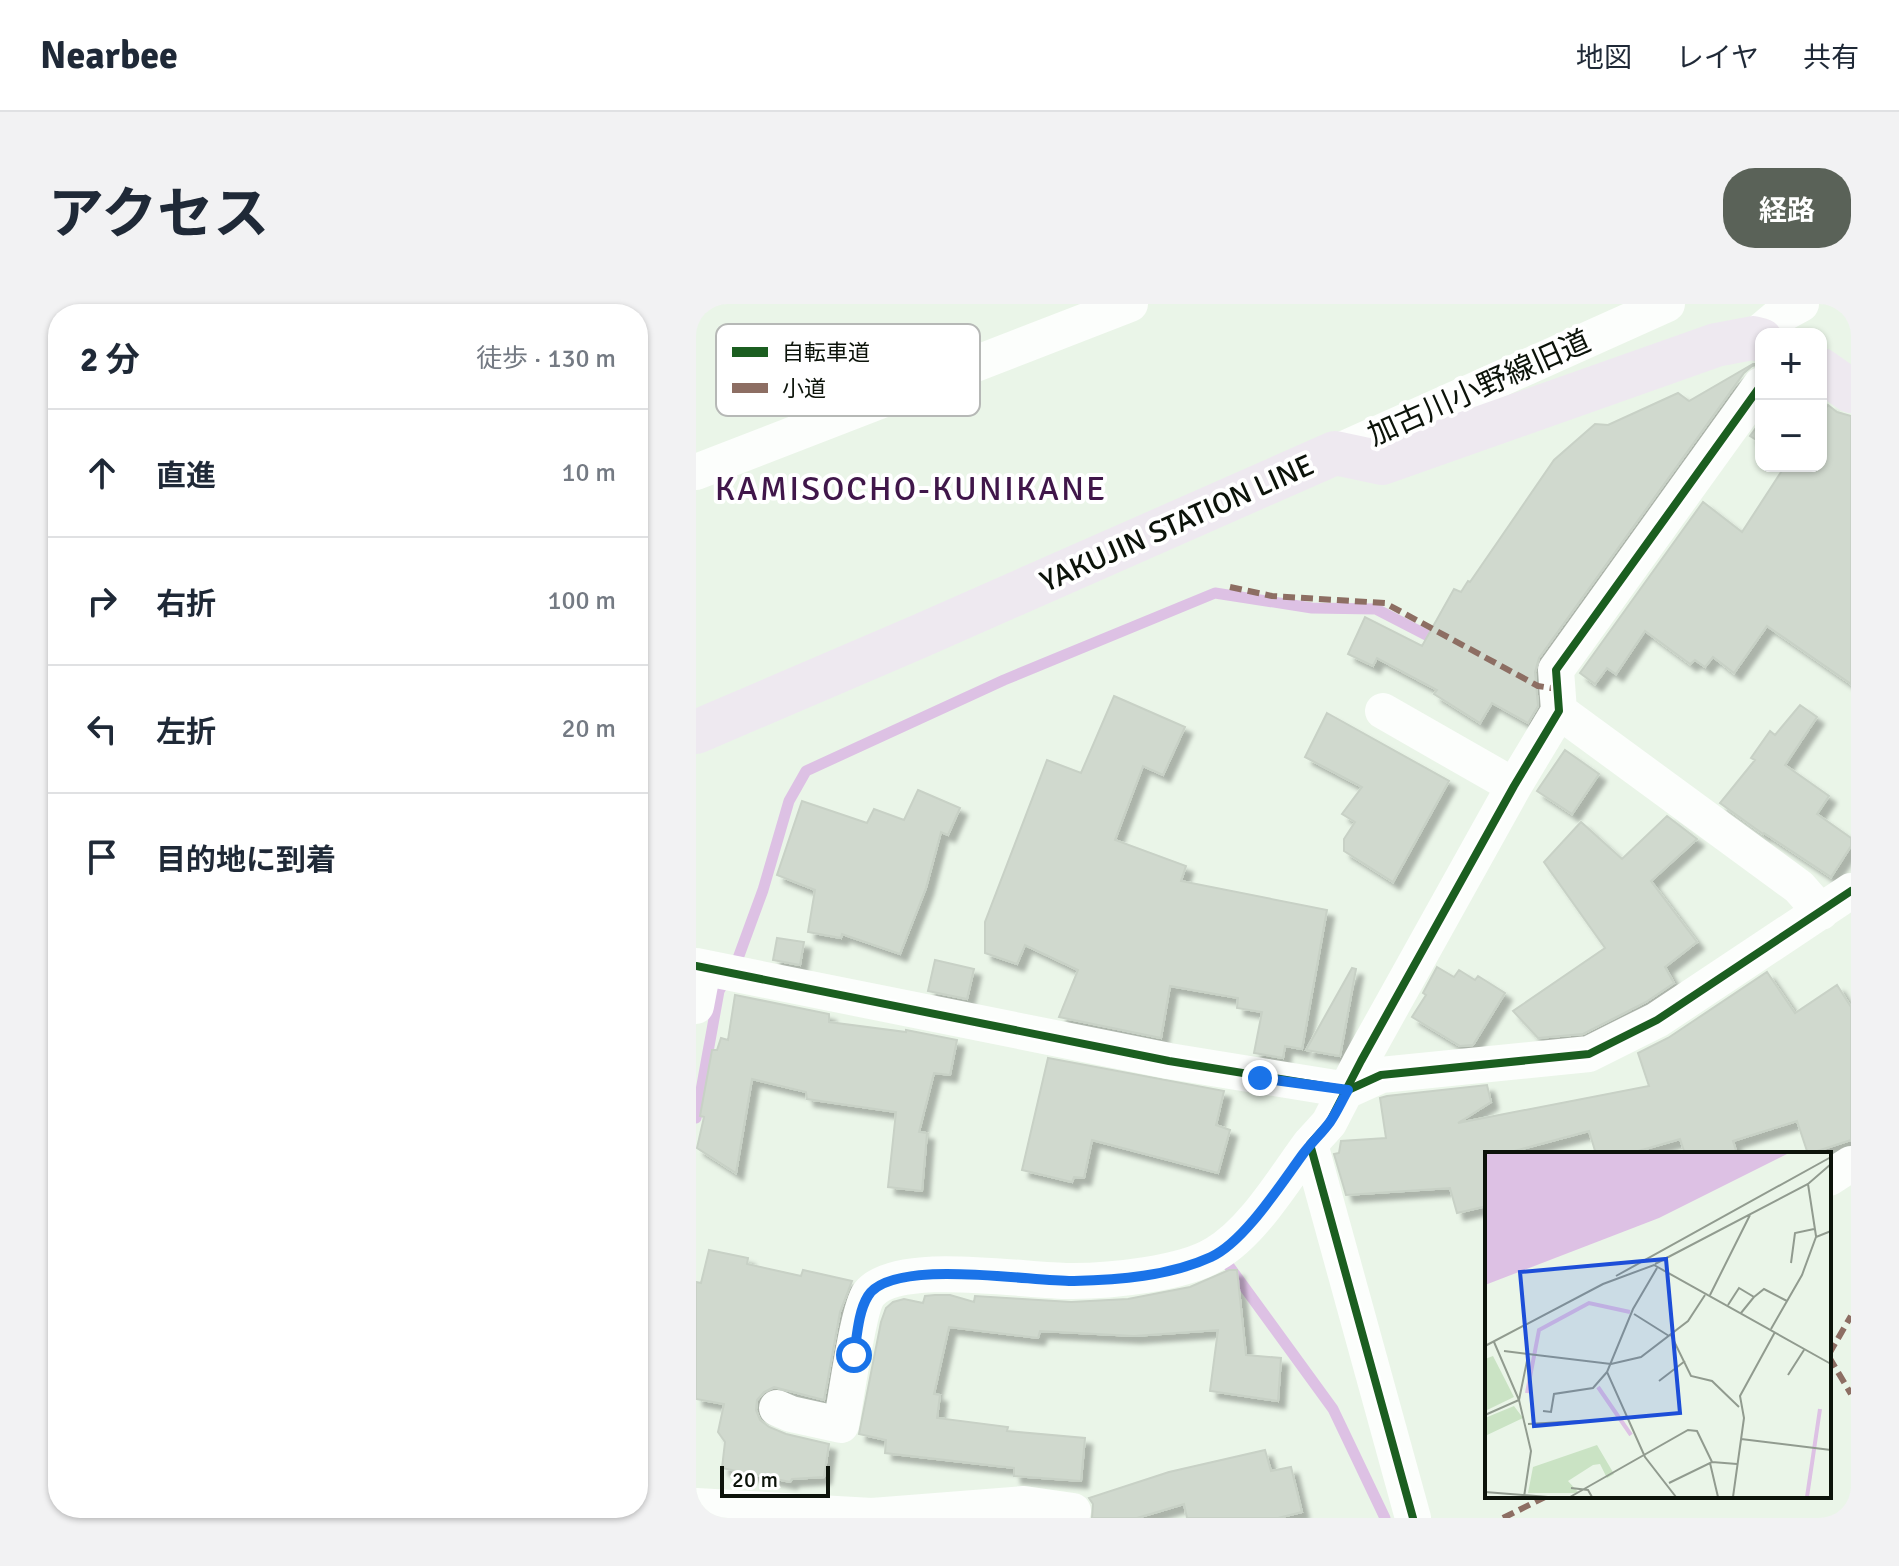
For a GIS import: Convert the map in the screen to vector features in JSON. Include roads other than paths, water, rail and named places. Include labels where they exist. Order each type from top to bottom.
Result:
[{"type":"main road","name":"YAKUJIN STATION LINE","points":[[696,732],[1335,453],[1382,463],[1716,345],[1755,339]]},
{"type":"main road","points":[[1827,374],[1851,391]]},
{"type":"street","points":[[980,362],[1130,304]]},
{"type":"street","name":"加古川小野線旧道","points":[[1335,453],[1667,304]]},
{"type":"street","points":[[1768,328],[1779,316],[1801,304]]},
{"type":"street","points":[[777,1408],[841,1425],[862,1314],[868,1295],[881,1284],[923,1275],[1074,1281],[1155,1273],[1212,1257],[1228,1246],[1269,1200],[1329,1123],[1348,1090],[1361,1061],[1514,786],[1559,711],[1556,670],[1755,393]]},
{"type":"street","points":[[696,472],[841,416]]},
{"type":"street","points":[[1383,711],[1514,786]]},
{"type":"street","points":[[1559,711],[1799,887],[1843,912]]},
{"type":"street","points":[[696,1006],[699,967],[1169,1061],[1348,1090],[1381,1075],[1589,1054],[1657,1020],[1843,912]]},
{"type":"street","points":[[1310,1144],[1413,1518]]},
{"type":"street","points":[[1831,1177],[1851,1164]]},
{"type":"street","points":[[696,1506],[872,1516],[1024,1504],[1073,1511]]},
{"type":"waterway","points":[[696,1118],[719,991],[737,961],[763,890],[789,801],[806,771],[1004,680],[1215,593],[1312,608],[1376,609],[1440,642]]},
{"type":"waterway","points":[[1226,1262],[1333,1409],[1385,1518]]},
{"type":"district","name":"KAMISOCHO-KUNIKANE","points":[[911,488]]}]
